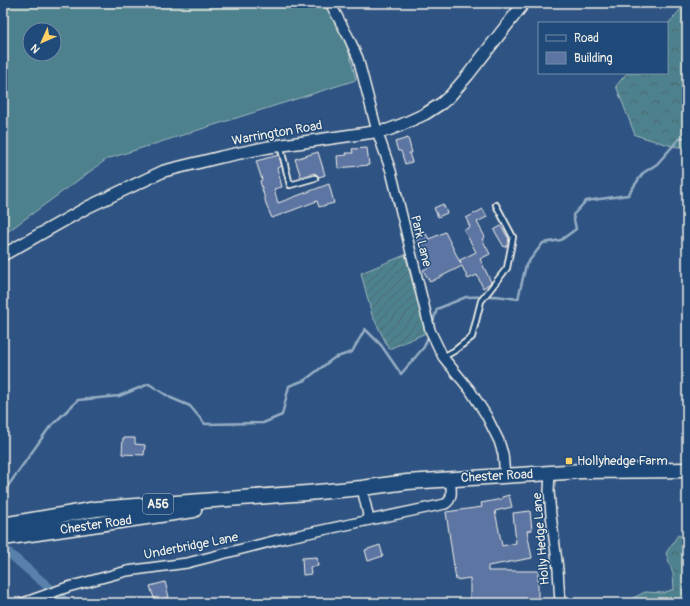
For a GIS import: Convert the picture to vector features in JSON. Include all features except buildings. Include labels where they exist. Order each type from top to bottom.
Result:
[{"type":"highway","name":"Chester Road","points":[[6,525],[96,509],[307,493],[407,482],[582,471],[687,470]]},
{"type":"highway","name":"Chester Road","points":[[3,538],[307,493]]},
{"type":"street","name":"Park Lane","points":[[330,3],[358,58],[377,131],[391,170],[430,330],[443,357],[470,390],[486,415],[499,441],[503,454],[505,476]]},
{"type":"street","name":"Warrington Road","points":[[3,255],[88,207],[164,171],[280,145],[388,130],[425,114],[450,96],[524,3]]},
{"type":"street","name":"Holly Hedge Lane","points":[[550,473],[549,491],[558,569],[560,603]]},
{"type":"street","name":"Underbridge Lane","points":[[23,603],[68,587],[127,571],[187,563],[285,538],[445,504],[450,500],[451,496],[450,479]]},
{"type":"street","points":[[362,488],[368,515],[366,522]]},
{"type":"lane","points":[[280,145],[290,185],[315,178]]},
{"type":"lane","points":[[443,357],[454,351],[472,337],[482,301],[507,268],[513,237],[496,205]]},
{"type":"green space","points":[[3,3],[325,3],[346,40],[356,80],[107,159],[3,235]]},
{"type":"green space","points":[[687,3],[687,148],[672,146],[635,135],[616,86],[626,74],[668,74],[668,24]]},
{"type":"green space","points":[[405,255],[426,333],[389,349],[372,315],[361,273]]},
{"type":"green space","points":[[678,535],[687,539],[687,603],[631,603],[631,599],[645,592],[663,593],[674,589],[673,574],[666,553]]},
{"type":"waterway","points":[[432,325],[437,309],[466,297],[496,296],[518,299],[526,265],[543,243],[561,240],[576,229],[573,215],[586,201],[628,195],[643,173],[657,164],[679,139],[687,136]]},
{"type":"waterway","points":[[3,493],[49,428],[78,400],[119,396],[149,384],[171,398],[190,406],[205,424],[263,423],[282,415],[289,386],[305,380],[334,358],[352,352],[365,329],[381,345],[401,374],[424,347],[429,334]]},
{"type":"waterway","points":[[3,548],[67,603]]},
{"type":"place","name":"Hollyhedge Farm","points":[[569,461]]}]
